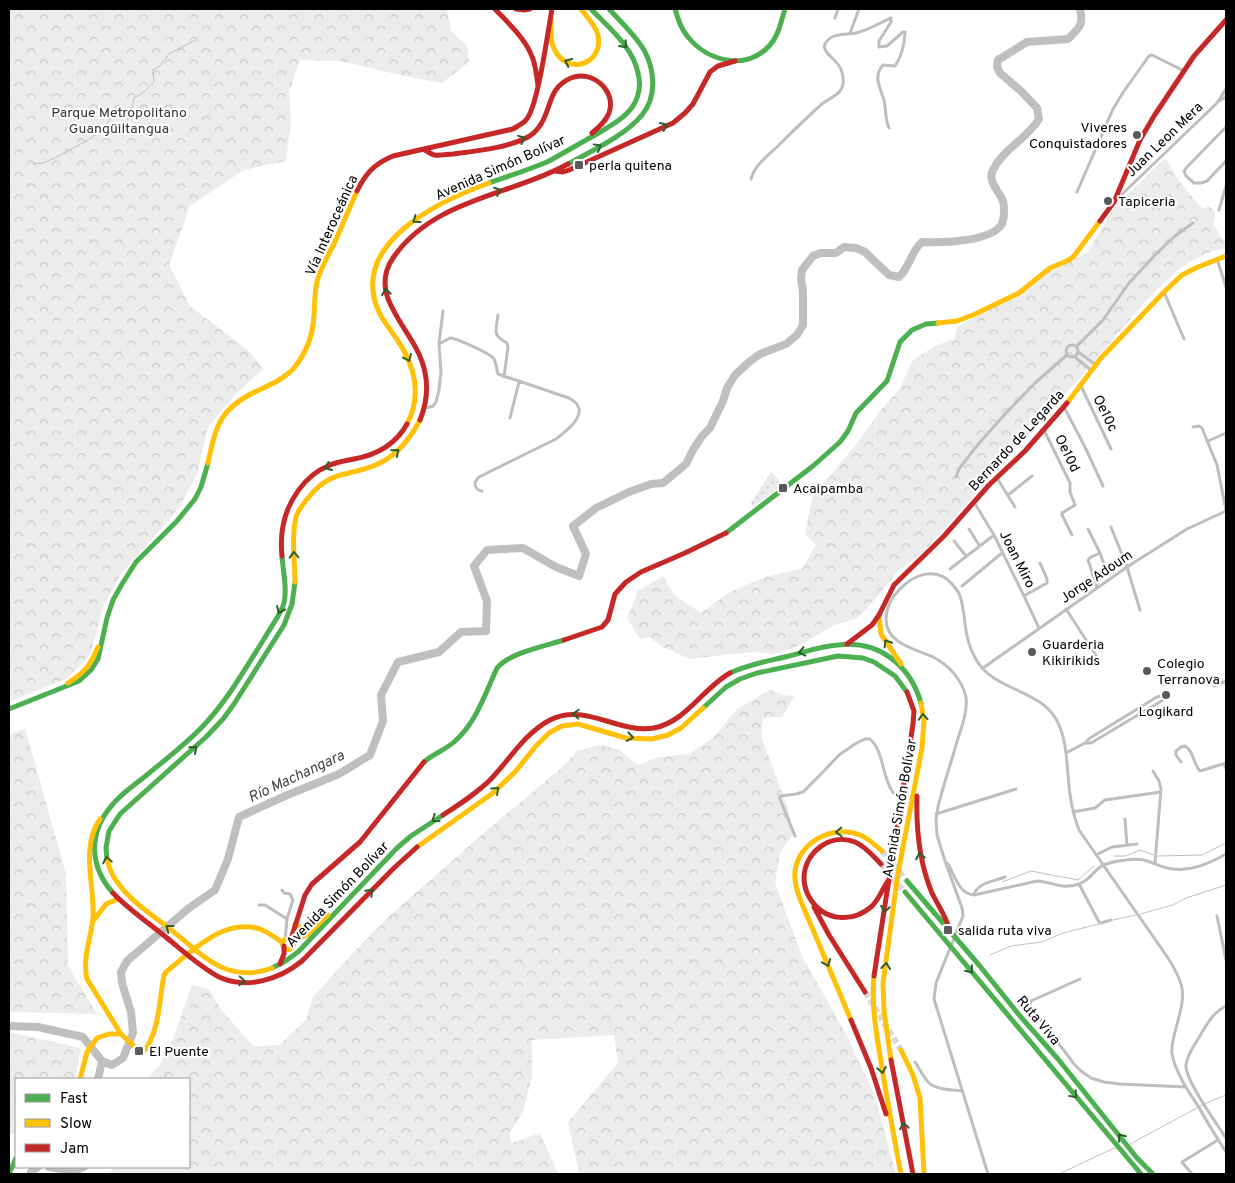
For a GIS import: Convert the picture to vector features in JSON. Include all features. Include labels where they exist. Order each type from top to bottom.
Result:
[{"type":"main road","points":[[495,9],[522,37],[533,58],[538,86]]},
{"type":"main road","points":[[516,9],[530,9]]},
{"type":"main road","name":"Vía Interoceánica","points":[[9,707],[67,683],[82,674],[93,659],[101,641],[114,599],[129,572],[136,562],[179,519],[200,489],[206,473],[216,428],[227,410],[236,402],[284,378],[301,359],[312,332],[314,299],[318,278],[362,181],[369,170],[378,162],[393,156],[513,129],[526,120],[532,112],[552,9]]},
{"type":"main road","points":[[551,19],[552,41],[559,57],[568,64],[583,65],[592,60],[599,43],[597,34],[581,9]]},
{"type":"main road","name":"Avenida Simón Bolívar","points":[[591,9],[631,53],[639,75],[636,101],[629,112],[620,120],[577,146],[539,164],[459,195],[434,208],[391,241],[380,257],[374,273],[374,288],[376,306],[409,358],[414,376],[416,396],[413,410],[406,425],[394,441],[377,453],[326,467],[312,477],[296,493],[286,512],[282,528],[283,606],[269,631],[216,712],[196,734],[119,798],[105,813],[99,826],[95,845],[96,866],[102,880],[118,899],[198,962],[227,980],[242,982],[266,980],[288,972],[302,961],[394,868],[420,845],[493,794],[549,733],[562,726],[578,724],[626,738],[652,739],[668,735],[681,728],[726,687],[740,679],[757,673],[838,656],[851,656],[874,662],[895,676],[902,684],[914,711],[873,990],[874,1022],[901,1174]]},
{"type":"main road","name":"Avenida Simón Bolívar","points":[[609,9],[635,38],[645,53],[651,68],[653,87],[648,105],[635,124],[556,171],[450,211],[417,233],[400,248],[389,263],[385,275],[388,301],[422,362],[427,381],[425,408],[412,434],[392,456],[374,466],[336,474],[321,483],[310,494],[298,513],[294,532],[296,586],[293,603],[286,621],[241,694],[222,719],[203,741],[120,814],[110,829],[105,846],[106,860],[111,874],[118,885],[133,900],[220,967],[241,973],[271,969],[298,952],[389,855],[411,836],[471,796],[503,766],[529,736],[553,717],[566,714],[584,715],[641,729],[656,728],[670,722],[720,679],[736,670],[816,649],[846,644],[877,650],[892,658],[903,667],[915,684],[922,700],[924,721],[917,782],[902,851],[883,988],[884,1016],[913,1174]]},
{"type":"main road","points":[[676,9],[682,30],[698,48],[713,57],[735,61]]},
{"type":"main road","points":[[556,171],[563,172],[569,170],[673,122],[686,113],[712,69],[750,58],[767,48],[777,32],[784,9]]},
{"type":"main road","points":[[280,965],[305,895],[312,884],[360,842],[425,762],[452,744],[466,730],[501,663],[511,657],[602,627],[608,620],[615,594],[626,582],[641,572],[685,553],[730,530],[813,466],[840,442],[848,431],[856,413],[890,377],[900,342],[912,330],[926,324],[957,322],[1019,293],[1050,268],[1074,256],[1114,202],[1140,140],[1154,116],[1194,56],[1226,20]]},
{"type":"main road","points":[[424,150],[434,155],[440,155],[519,141],[528,137],[536,132],[540,126],[556,89],[573,76],[580,75],[594,78],[603,85],[611,104],[608,117],[577,146]]},
{"type":"main road","name":"Bernardo de Legarda","points":[[846,644],[872,625],[886,606],[894,585],[1025,451],[1064,407],[1096,365],[1164,292],[1182,275],[1217,258],[1226,256]]},
{"type":"main road","points":[[879,615],[882,634],[903,667]]},
{"type":"main road","points":[[917,782],[917,833],[920,858],[930,888],[948,924],[950,933]]},
{"type":"main road","points":[[105,813],[92,831],[90,847],[94,920],[85,963],[85,973],[123,1036],[142,1052],[146,1049],[154,1029],[166,972],[212,936],[241,926],[259,929],[287,942],[307,934],[345,902]]},
{"type":"main road","points":[[882,852],[870,840],[860,835],[841,831],[824,834],[813,840],[804,850],[795,873],[800,899],[871,1068],[893,1135]]},
{"type":"main road","points":[[865,992],[829,935],[811,902],[804,880],[805,866],[811,855],[823,844],[838,840],[848,840],[860,844],[881,864]]},
{"type":"main road","points":[[811,902],[822,912],[831,916],[841,918],[856,916],[874,903],[890,878]]},
{"type":"main road","name":"Ruta Viva","points":[[906,881],[1058,1059],[1137,1158],[1153,1174]]},
{"type":"main road","name":"Ruta Viva","points":[[905,892],[1140,1174]]},
{"type":"main road","points":[[94,920],[104,905],[118,899]]},
{"type":"main road","points":[[295,924],[301,929],[307,930],[324,918]]},
{"type":"main road","points":[[80,1078],[87,1052],[97,1038],[109,1034],[123,1036]]},
{"type":"main road","points":[[901,1050],[913,1075],[920,1098],[924,1174]]},
{"type":"main road","points":[[9,1174],[15,1160]]},
{"type":"street","points":[[835,18],[838,9]]},
{"type":"street","points":[[850,34],[859,9]]},
{"type":"street","points":[[751,179],[755,168],[807,117],[839,92],[842,87],[841,72],[838,64],[825,51],[824,46],[826,42],[835,36],[865,30],[891,18],[891,22],[879,41],[879,47],[887,46],[903,32],[906,34],[899,61],[895,66],[883,65],[878,76],[878,84],[884,100],[889,128]]},
{"type":"street","points":[[1078,192],[1113,109],[1149,56],[1152,55],[1184,72]]},
{"type":"street","name":"Juan Leon Mera","points":[[1114,202],[1216,103],[1226,89]]},
{"type":"street","points":[[1216,103],[1226,97]]},
{"type":"street","points":[[1226,127],[1184,172],[1194,183],[1201,183],[1207,181],[1226,161]]},
{"type":"street","points":[[1219,210],[1226,186]]},
{"type":"street","points":[[1076,347],[1103,320],[1129,283],[1157,253],[1175,236],[1193,223]]},
{"type":"street","points":[[1217,258],[1226,287]]},
{"type":"street","points":[[1164,292],[1184,339]]},
{"type":"street","points":[[425,408],[433,406],[439,390],[442,372],[439,344],[443,311]]},
{"type":"street","points":[[498,315],[496,335],[508,347],[504,377]]},
{"type":"street","points":[[439,344],[454,338],[490,355],[496,363],[498,374],[569,398],[578,404],[579,412],[574,423],[556,439],[479,477],[475,482],[475,487],[482,491]]},
{"type":"street","points":[[1066,355],[1066,348],[1073,345],[1076,347]]},
{"type":"street","points":[[1076,347],[1078,352],[1096,365]]},
{"type":"street","points":[[1075,357],[1078,352]]},
{"type":"street","points":[[1066,355],[1071,358],[1075,357],[1092,371]]},
{"type":"street","points":[[956,477],[959,469],[975,448],[1005,414],[1066,355]]},
{"type":"street","points":[[510,418],[518,382]]},
{"type":"street","name":"Oe10c","points":[[1081,386],[1112,449]]},
{"type":"street","points":[[1064,407],[1103,486]]},
{"type":"street","points":[[1193,427],[1200,427],[1218,465],[1226,511]]},
{"type":"street","name":"Oe10d","points":[[1044,430],[1070,483],[1070,492],[1075,504],[1062,513],[1062,515],[1072,535]]},
{"type":"street","points":[[1208,441],[1226,433]]},
{"type":"street","points":[[1008,495],[1032,476]]},
{"type":"street","points":[[997,478],[1015,507]]},
{"type":"street","name":"Joan Miro","points":[[974,502],[994,536],[1039,628]]},
{"type":"street","name":"Jorge Adoum","points":[[983,668],[1127,567],[1187,529],[1226,511]]},
{"type":"street","points":[[1111,526],[1127,567],[1140,610]]},
{"type":"street","points":[[969,529],[980,546]]},
{"type":"street","points":[[1088,529],[1106,570]]},
{"type":"street","points":[[950,569],[994,536]]},
{"type":"street","points":[[954,541],[966,556]]},
{"type":"street","points":[[962,586],[1002,553]]},
{"type":"street","points":[[1097,587],[1088,560],[1100,553]]},
{"type":"street","points":[[1024,596],[1047,583],[1040,562]]},
{"type":"street","points":[[988,1174],[934,999],[941,967],[963,916],[936,828],[936,814],[963,721],[966,697],[957,677],[946,666],[933,657],[904,645],[894,637],[887,626],[886,619],[886,606],[898,590],[909,581],[922,575],[936,573],[942,575],[954,586],[960,597],[968,643],[974,656],[983,668],[992,676],[1038,701],[1051,712],[1061,730],[1066,753],[1073,812],[1079,830],[1168,958],[1181,981],[1184,997],[1172,1043],[1172,1052],[1186,1087],[1226,1152]]},
{"type":"street","points":[[1066,609],[1099,660]]},
{"type":"street","points":[[1214,686],[1226,681]]},
{"type":"street","points":[[1066,753],[1091,742],[1125,723],[1163,700],[1169,694],[1157,697],[1090,738],[1085,744]]},
{"type":"street","points":[[1122,718],[1125,723]]},
{"type":"street","points":[[795,836],[780,796],[802,792],[839,755],[854,744],[866,739],[870,739],[873,742],[890,788],[902,800]]},
{"type":"street","points":[[1181,762],[1176,751],[1178,748],[1185,746],[1190,751],[1199,770],[1225,763],[1226,769]]},
{"type":"street","points":[[1153,771],[1159,781],[1160,792],[1156,861]]},
{"type":"street","points":[[936,814],[1016,789]]},
{"type":"street","points":[[1073,812],[1095,808],[1105,800],[1160,792]]},
{"type":"street","points":[[1124,819],[1127,845]]},
{"type":"street","points":[[1096,855],[1112,847],[1137,844]]},
{"type":"street","points":[[945,861],[963,891],[968,895],[974,895],[1037,882],[1046,882],[1058,886],[1079,884],[1104,865],[1112,862],[1138,859],[1156,861],[1172,869],[1188,869],[1202,866],[1226,854]]},
{"type":"street","points":[[974,895],[978,887],[1006,877]]},
{"type":"street","points":[[1079,884],[1100,922],[1111,920]]},
{"type":"street","points":[[282,890],[284,893],[290,894],[293,900],[287,919],[287,942]]},
{"type":"street","points":[[259,905],[265,905],[287,919]]},
{"type":"street","points":[[1217,916],[1226,960]]},
{"type":"street","points":[[1080,979],[1031,1002],[1030,1005],[1074,1064],[1091,1078],[1104,1082],[1186,1087]]},
{"type":"street","points":[[1226,1006],[1215,1013],[1192,1050],[1186,1063],[1186,1070],[1192,1084],[1226,1138]]},
{"type":"street","points":[[915,1062],[930,1084],[936,1087],[962,1091]]},
{"type":"street","points":[[1192,1174],[1182,1162],[1218,1140]]},
{"type":"green space","name":"Parque Metropolitano Guangüiltangua","points":[[9,9],[447,9],[451,31],[467,46],[469,62],[442,83],[341,61],[300,60],[289,92],[291,123],[286,161],[244,170],[190,206],[169,265],[190,306],[249,351],[263,369],[232,398],[208,427],[197,475],[177,511],[121,574],[104,604],[90,655],[68,678],[9,702]]},
{"type":"green space","points":[[1166,159],[1180,182],[1202,209],[1208,207],[1214,209],[1213,224],[1226,244],[1226,248],[1212,251],[1193,260],[1176,272],[1140,307],[1086,371],[926,549],[897,572],[857,618],[835,625],[794,648],[774,654],[754,652],[690,659],[663,647],[649,637],[640,639],[627,618],[638,591],[663,576],[674,595],[701,613],[730,592],[762,578],[803,568],[816,544],[805,535],[812,498],[862,437],[880,411],[899,390],[913,360],[935,346],[954,339],[958,326],[1029,289],[1053,268],[1087,253],[1117,203]]},
{"type":"green space","points":[[771,472],[780,481],[781,486],[753,507],[751,503]]},
{"type":"green space","points":[[770,690],[783,695],[795,696],[782,717],[763,718],[761,736],[789,811],[793,834],[780,853],[775,883],[802,956],[846,1034],[875,1096],[896,1174],[579,1174],[568,1122],[618,1063],[614,1035],[532,1040],[532,1076],[523,1112],[509,1134],[512,1143],[540,1133],[558,1174],[106,1174],[115,1168],[190,1168],[190,1078],[147,1078],[159,1066],[173,1039],[192,985],[210,990],[220,1008],[253,1046],[279,1045],[306,1020],[313,997],[388,917],[560,769],[577,751],[600,745],[618,749],[638,765],[659,757],[689,754],[714,737],[737,709]]},
{"type":"green space","points":[[25,728],[66,874],[68,966],[97,1014],[9,1012],[9,735]]},
{"type":"green space","points":[[9,1032],[81,1048],[75,1078],[15,1078],[15,1136],[9,1131]]},
{"type":"waterway","name":"Río Machangara","points":[[98,1078],[102,1061],[112,1065],[123,1058],[133,1033],[131,1012],[122,983],[121,972],[127,961],[189,908],[215,890],[228,859],[239,817],[339,774],[370,755],[383,721],[381,695],[398,662],[439,652],[461,632],[486,631],[487,601],[474,566],[487,550],[523,548],[556,567],[579,576],[586,554],[573,526],[596,508],[629,492],[651,484],[663,483],[686,464],[702,436],[710,428],[727,388],[735,375],[760,354],[786,344],[797,335],[803,325],[802,270],[813,256],[821,253],[836,253],[844,247],[856,248],[865,252],[889,275],[899,277],[922,242],[977,238],[988,235],[1002,224],[1004,214],[1003,202],[992,182],[993,170],[1003,156],[1039,119],[1037,108],[1000,73],[997,67],[998,60],[1027,42],[1068,39],[1080,26],[1080,9]]},
{"type":"waterway","points":[[33,164],[43,163],[55,158],[88,140],[104,129],[111,117],[132,109],[134,98],[143,93],[154,82],[153,70],[160,66],[169,54],[195,40]]},
{"type":"waterway","points":[[1158,856],[1202,855],[1226,843]]},
{"type":"waterway","points":[[1114,856],[1126,856],[1140,850],[1154,855]]},
{"type":"waterway","points":[[1002,882],[1031,871],[1078,880],[1094,866]]},
{"type":"waterway","points":[[1140,914],[1173,905],[1186,898],[1226,885]]},
{"type":"waterway","points":[[1113,920],[1136,915]]},
{"type":"waterway","points":[[990,955],[1011,946],[1042,942],[1063,933],[1099,924]]},
{"type":"waterway","points":[[9,1026],[38,1027],[83,1037],[102,1061]]},
{"type":"waterway","points":[[1200,1106],[1226,1095]]},
{"type":"waterway","points":[[1130,1144],[1197,1108]]},
{"type":"waterway","points":[[1059,1174],[1117,1148]]},
{"type":"waterway","name":"Río Machangara","points":[[31,1174],[37,1168]]},
{"type":"waterway","name":"Río Machangara","points":[[55,1168],[73,1171],[81,1168]]},
{"type":"tunnel","points":[[882,851],[907,881]]},
{"type":"tunnel","points":[[881,864],[905,892]]},
{"type":"tunnel","points":[[865,992],[901,1050]]},
{"type":"traffic: fast","points":[[489,183],[547,162],[612,125],[633,106],[639,86],[639,77],[635,64],[619,38],[591,9]]},
{"type":"traffic: fast","points":[[568,164],[627,129],[642,115],[650,100],[653,83],[648,58],[636,39],[609,9]]},
{"type":"traffic: fast","points":[[675,9],[683,31],[696,46],[717,57],[728,60],[750,58],[761,53],[770,45],[778,32],[785,9]]},
{"type":"traffic: fast","points":[[726,533],[813,466],[840,442],[848,431],[856,413],[887,381],[900,342],[912,330],[926,324],[938,323]]},
{"type":"traffic: fast","points":[[9,709],[79,681],[91,670],[98,659],[113,600],[122,584],[136,562],[177,521],[195,499],[201,487],[208,463]]},
{"type":"traffic: fast","points":[[113,893],[99,872],[96,860],[96,837],[99,826],[113,804],[121,796],[203,726],[235,684],[283,606],[285,588],[282,556]]},
{"type":"traffic: fast","points":[[107,859],[106,848],[109,831],[120,814],[206,737],[234,704],[284,625],[292,604],[295,582]]},
{"type":"traffic: fast","points":[[424,762],[454,742],[462,734],[479,708],[497,668],[518,654],[564,640]]},
{"type":"traffic: fast","points":[[730,673],[752,665],[825,647],[853,644],[879,651],[891,658],[909,677],[921,703]]},
{"type":"traffic: fast","points":[[703,708],[726,687],[740,679],[757,673],[838,656],[863,658],[874,662],[895,676],[907,692]]},
{"type":"traffic: fast","points":[[272,968],[298,952],[397,848],[411,836],[443,815]]},
{"type":"traffic: fast","points":[[907,881],[1058,1059],[1137,1158],[1153,1174]]},
{"type":"traffic: fast","points":[[905,892],[1141,1174]]},
{"type":"traffic: fast","points":[[9,1174],[15,1160]]},
{"type":"traffic: slow","points":[[551,19],[552,43],[558,56],[566,62],[582,64],[595,54],[598,46],[598,35],[581,9]]},
{"type":"traffic: slow","points":[[407,424],[414,403],[414,381],[409,361],[404,351],[379,312],[373,288],[376,266],[387,246],[404,229],[424,214],[446,201],[489,183]]},
{"type":"traffic: slow","points":[[208,463],[218,427],[228,410],[246,396],[287,375],[302,356],[312,330],[318,278],[357,191]]},
{"type":"traffic: slow","points":[[938,323],[957,321],[1019,293],[1050,268],[1074,256],[1100,221]]},
{"type":"traffic: slow","points":[[1067,403],[1101,358],[1182,275],[1226,256]]},
{"type":"traffic: slow","points":[[295,582],[293,542],[299,509],[317,488],[325,482],[343,474],[371,467],[394,454],[404,444],[420,420]]},
{"type":"traffic: slow","points":[[879,615],[881,634],[901,664]]},
{"type":"traffic: slow","points":[[68,683],[86,668],[98,647]]},
{"type":"traffic: slow","points":[[891,1060],[884,1011],[883,983],[898,873],[922,748],[924,721],[921,703]]},
{"type":"traffic: slow","points":[[417,847],[493,793],[515,772],[549,733],[562,726],[578,724],[626,738],[652,739],[668,735],[681,728],[703,708]]},
{"type":"traffic: slow","points":[[100,819],[94,830],[91,842],[90,867],[93,918],[86,956],[87,979],[121,1034],[139,1051],[144,1051],[153,1034],[164,975],[197,946],[221,932],[233,928],[246,927],[263,930],[283,943]]},
{"type":"traffic: slow","points":[[851,1020],[800,899],[795,882],[795,872],[803,852],[818,838],[828,834],[850,832],[860,835],[882,851]]},
{"type":"traffic: slow","points":[[107,859],[114,877],[132,899],[209,960],[223,968],[242,972],[254,972],[272,968]]},
{"type":"traffic: slow","points":[[94,920],[106,904],[118,899]]},
{"type":"traffic: slow","points":[[293,941],[307,935],[328,915]]},
{"type":"traffic: slow","points":[[295,924],[304,930],[311,927]]},
{"type":"traffic: slow","points":[[286,939],[290,939],[293,944],[292,948],[286,949],[283,946],[283,942],[286,939]]},
{"type":"traffic: slow","points":[[874,976],[873,999],[876,1033],[901,1174]]},
{"type":"traffic: slow","points":[[80,1078],[87,1052],[97,1038],[109,1034],[121,1034]]},
{"type":"traffic: slow","points":[[901,1050],[913,1075],[920,1098],[924,1174]]},
{"type":"traffic: jam","points":[[495,9],[517,32],[530,52],[535,66],[538,86]]},
{"type":"traffic: jam","points":[[516,9],[530,9]]},
{"type":"traffic: jam","points":[[357,191],[371,170],[393,156],[513,129],[525,121],[535,100],[552,9]]},
{"type":"traffic: jam","points":[[1100,221],[1114,202],[1140,140],[1154,116],[1194,56],[1226,20]]},
{"type":"traffic: jam","points":[[555,171],[563,172],[569,170],[673,123],[693,104],[710,72],[718,66],[735,61]]},
{"type":"traffic: jam","points":[[424,150],[433,155],[462,153],[520,141],[537,130],[558,87],[563,82],[579,76],[594,79],[601,84],[606,90],[611,105],[608,116],[592,133]]},
{"type":"traffic: jam","points":[[420,420],[425,404],[427,387],[425,370],[413,342],[398,319],[387,296],[385,283],[387,271],[393,258],[410,238],[429,223],[451,211],[545,175],[568,164]]},
{"type":"traffic: jam","points":[[847,644],[872,625],[894,585],[944,536],[989,485],[1025,451],[1067,403]]},
{"type":"traffic: jam","points":[[282,556],[285,517],[298,490],[320,470],[331,465],[370,455],[385,448],[407,424]]},
{"type":"traffic: jam","points":[[564,640],[602,627],[608,620],[615,594],[626,582],[641,572],[726,533]]},
{"type":"traffic: jam","points":[[443,815],[486,784],[525,739],[550,720],[563,715],[576,714],[627,727],[654,728],[676,719],[720,679],[730,673]]},
{"type":"traffic: jam","points":[[874,976],[913,724],[914,711],[907,692]]},
{"type":"traffic: jam","points":[[291,939],[305,895],[312,884],[360,842],[424,762]]},
{"type":"traffic: jam","points":[[917,796],[917,821],[921,857],[932,893],[945,916],[950,932]]},
{"type":"traffic: jam","points":[[881,864],[866,849],[855,842],[846,840],[828,842],[820,847],[808,860],[804,878],[806,890],[811,900],[824,912],[831,916],[847,917],[856,916],[871,907],[888,881]]},
{"type":"traffic: jam","points":[[113,893],[132,911],[212,973],[230,981],[241,983],[263,981],[284,973],[302,961],[417,847]]},
{"type":"traffic: jam","points":[[814,907],[829,935],[865,992]]},
{"type":"traffic: jam","points":[[280,964],[284,954],[284,946]]},
{"type":"traffic: jam","points":[[851,1020],[871,1068],[886,1114]]},
{"type":"traffic: jam","points":[[891,1060],[913,1174]]},
{"type":"place","name":"Viveres Conquistadores","points":[[1137,135]]},
{"type":"place","name":"perla quitena","points":[[579,165]]},
{"type":"place","name":"Tapiceria","points":[[1108,201]]},
{"type":"place","name":"Acaipamba","points":[[783,488]]},
{"type":"place","name":"Guarderia Kikirikids","points":[[1032,652]]},
{"type":"place","name":"Colegio Terranova","points":[[1147,671]]},
{"type":"place","name":"Logikard","points":[[1166,695]]},
{"type":"place","name":"salida ruta viva","points":[[948,930]]},
{"type":"place","name":"El Puente","points":[[139,1051]]}]
